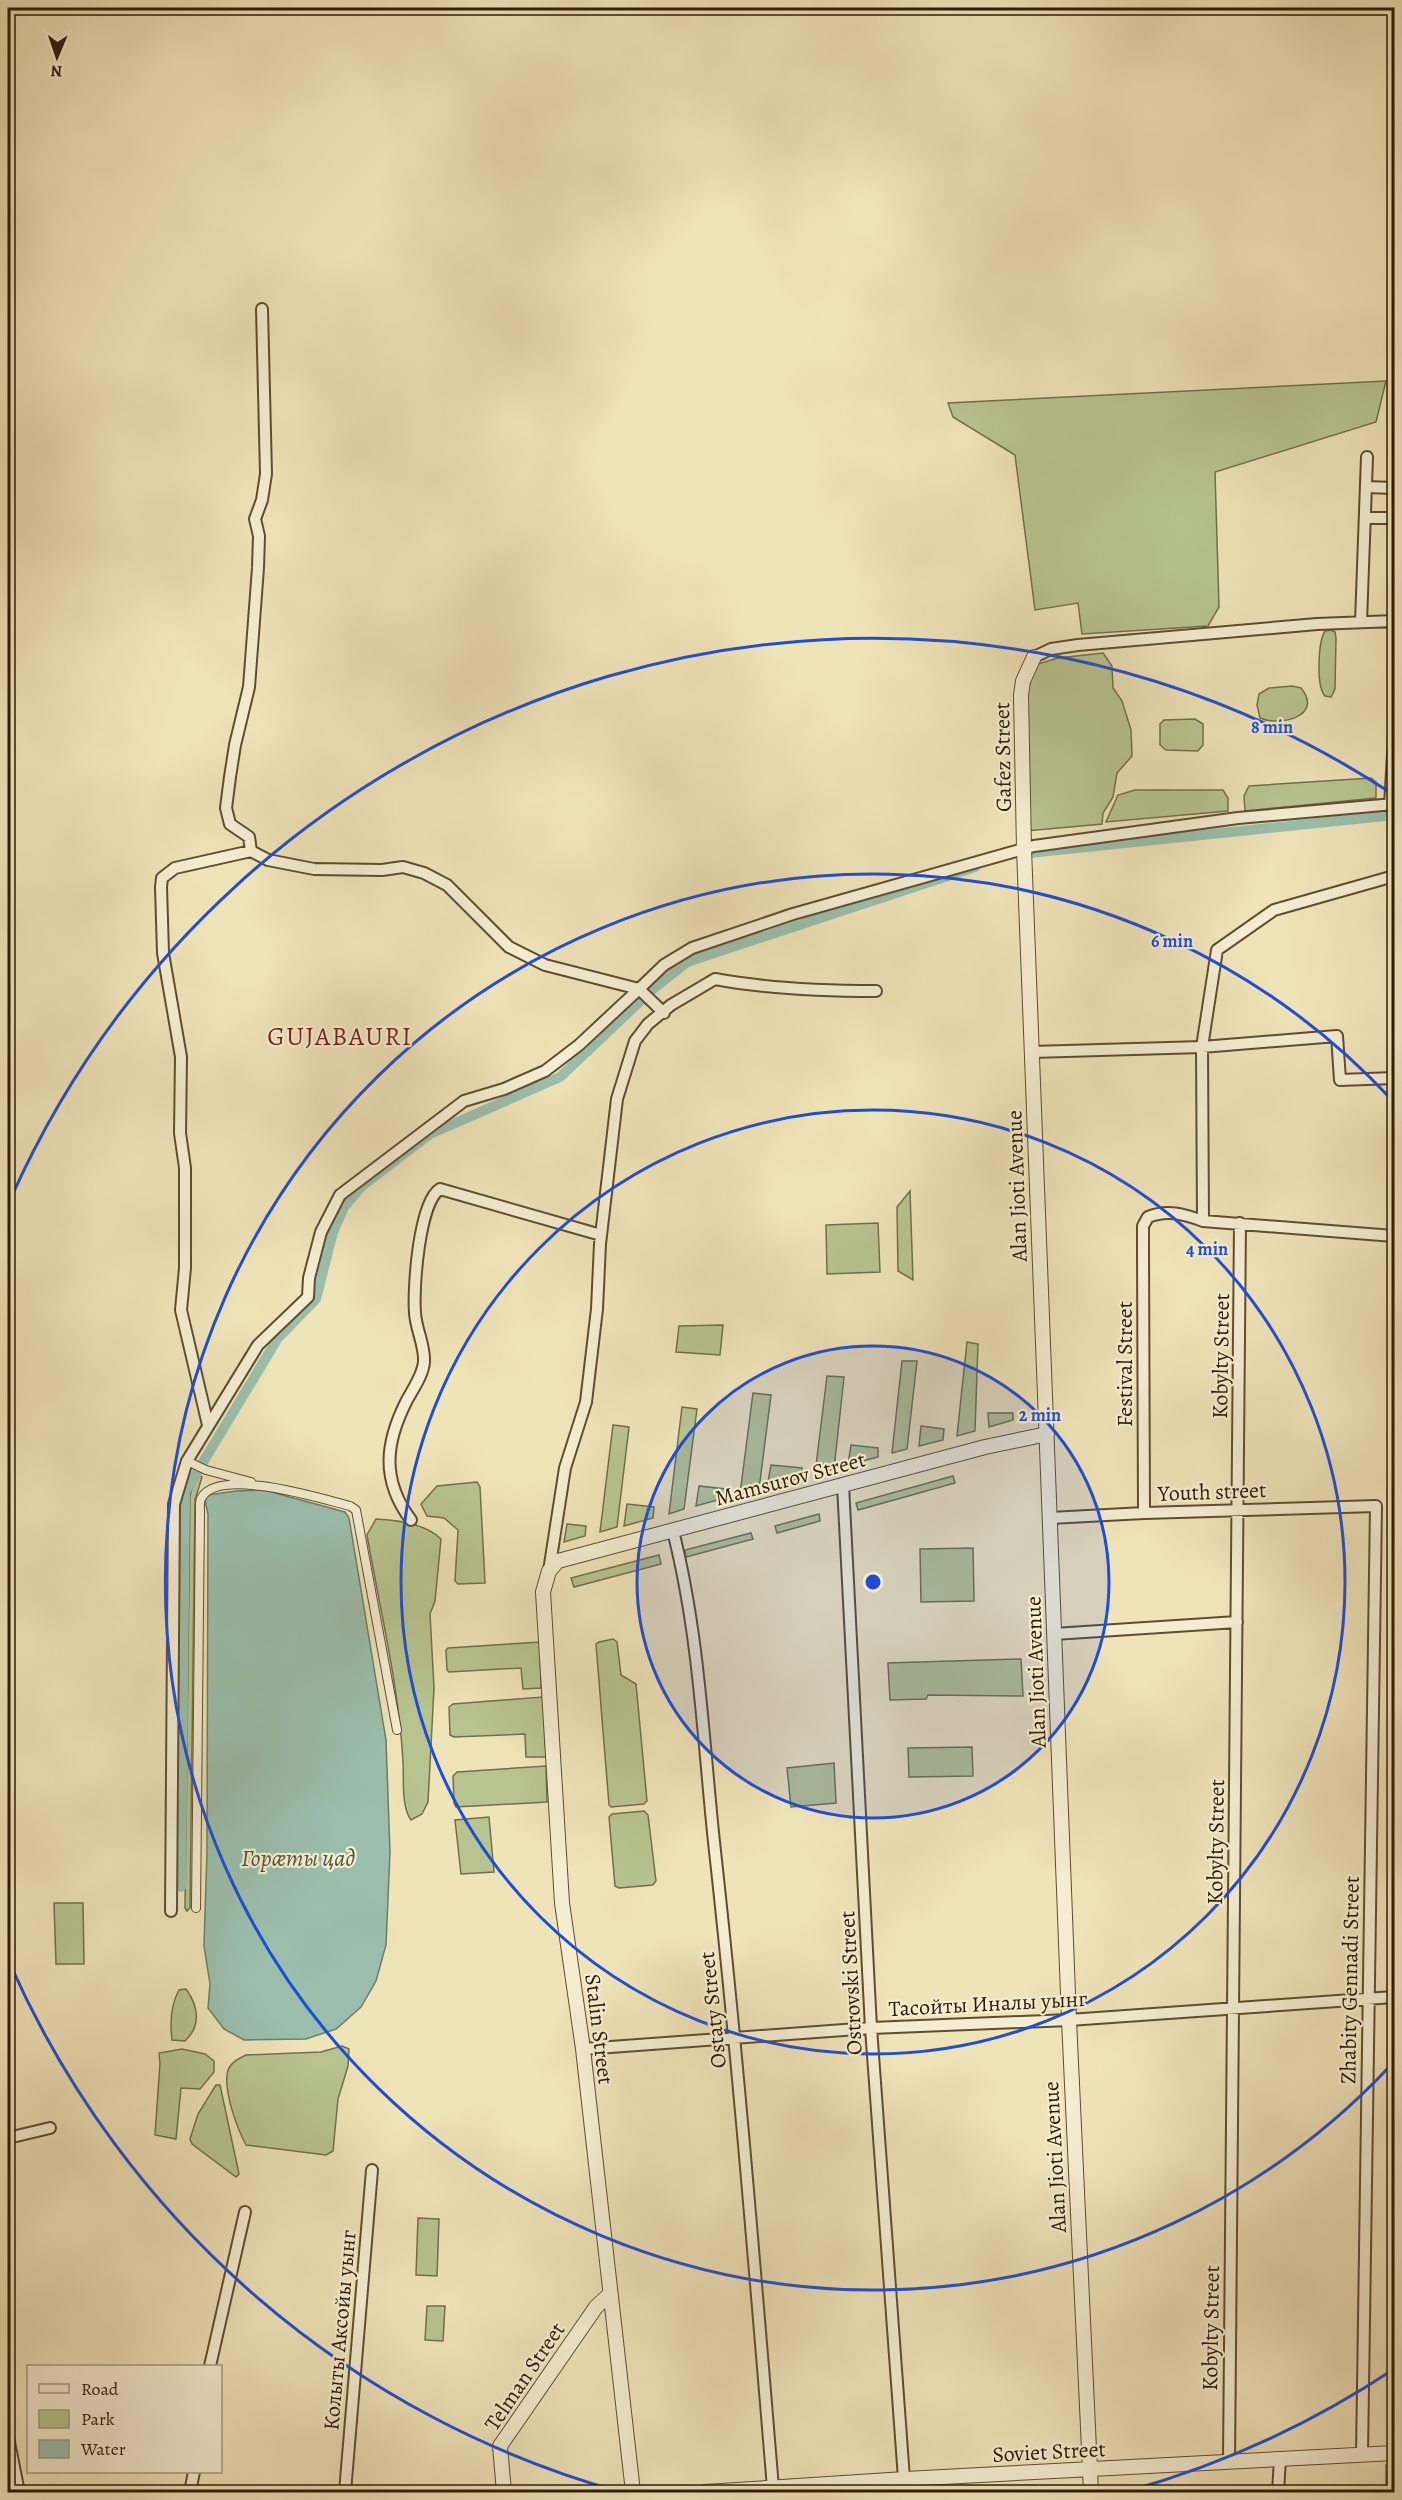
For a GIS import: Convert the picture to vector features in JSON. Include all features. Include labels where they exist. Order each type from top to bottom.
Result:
[{"type":"street","points":[[251,851],[249,837],[230,824],[226,808],[235,745],[249,687],[258,568],[259,536],[255,519],[262,500],[266,474],[262,309]]},
{"type":"street","points":[[1361,622],[1367,457]]},
{"type":"street","points":[[1366,488],[1395,488]]},
{"type":"street","points":[[1365,518],[1395,518]]},
{"type":"street","points":[[1394,621],[1395,684]]},
{"type":"street","name":"Gafez Street","points":[[1024,849],[1021,695],[1023,681],[1034,657],[1051,649],[1078,645],[1394,621]]},
{"type":"street","points":[[171,1911],[174,1504],[187,1461],[258,1345],[308,1297],[309,1278],[321,1232],[340,1195],[464,1101],[504,1089],[545,1071],[579,1045],[640,991],[664,965],[692,948],[793,914],[971,862],[1024,849],[1239,818],[1392,805],[1395,738]]},
{"type":"street","name":"Alan Jioti Avenue","points":[[1024,849],[1069,2020],[1091,2493]]},
{"type":"street","points":[[208,1425],[181,1310],[185,1268],[185,1179],[180,1133],[181,1057],[163,953],[162,878],[175,868],[251,851],[268,860],[314,869],[382,870],[403,867],[424,873],[447,885],[509,947],[545,965],[640,991],[661,1010]]},
{"type":"street","points":[[1395,876],[1274,910],[1217,950],[1202,1047],[1203,1221],[1395,1236]]},
{"type":"street","points":[[549,1571],[565,1468],[586,1402],[597,1309],[601,1234],[617,1099],[636,1041],[661,1010],[715,979],[765,988],[876,990]]},
{"type":"street","points":[[1032,1052],[1202,1047],[1337,1036],[1340,1080],[1395,1078]]},
{"type":"street","points":[[411,1520],[398,1503],[391,1485],[390,1445],[393,1431],[423,1367],[424,1353],[416,1323],[415,1302],[419,1244],[434,1193],[440,1189],[601,1234]]},
{"type":"street","name":"Festival Street","points":[[1144,1513],[1143,1226],[1148,1217],[1158,1213],[1183,1213],[1203,1221]]},
{"type":"street","name":"Kobylty Street","points":[[1229,2461],[1240,1223]]},
{"type":"street","name":"Mamsurov Street","points":[[549,1571],[558,1562],[985,1447],[1047,1434]]},
{"type":"street","points":[[187,1461],[206,1470],[350,1506],[356,1510],[397,1730]]},
{"type":"street","points":[[196,1908],[200,1502],[207,1491],[218,1487],[264,1485]]},
{"type":"street","name":"Ostrovski Street","points":[[843,1485],[871,2028],[905,2486]]},
{"type":"street","name":"Youth street","points":[[1050,1518],[1376,1506]]},
{"type":"street","name":"Zhabity Gennadi Street","points":[[1362,2455],[1376,1506]]},
{"type":"street","name":"Ostaty Street","points":[[673,1531],[686,1581],[696,1649],[735,2038],[773,2488]]},
{"type":"street","name":"Stalin Street","points":[[549,1571],[543,1592],[562,1903],[583,2049],[633,2493]]},
{"type":"street","points":[[1054,1634],[1237,1622]]},
{"type":"street","name":"Тасойты Иналы уынг","points":[[583,2049],[871,2028],[1069,2020],[1395,1997]]},
{"type":"street","points":[[8,2138],[50,2128]]},
{"type":"street","name":"Колыты Аксойы уынг","points":[[345,2493],[372,2170]]},
{"type":"street","points":[[210,2365],[245,2212]]},
{"type":"street","name":"Telman Street","points":[[504,2493],[500,2446],[596,2307],[610,2294]]},
{"type":"street","points":[[8,2437],[19,2493]]},
{"type":"street","name":"Soviet Street","points":[[705,2493],[773,2488],[905,2486],[1090,2470],[1395,2453]]},
{"type":"street","points":[[1278,2493],[1280,2458]]},
{"type":"street","points":[[190,2493],[194,2473]]},
{"type":"green space","points":[[1386,381],[1376,422],[1215,472],[1219,607],[1208,626],[1082,634],[1078,603],[1035,610],[1015,455],[953,417],[948,403]]},
{"type":"green space","points":[[1325,631],[1335,632],[1336,638],[1335,689],[1331,697],[1325,696],[1322,691],[1319,664]]},
{"type":"green space","points":[[1103,653],[1112,666],[1113,688],[1122,701],[1131,730],[1132,756],[1117,773],[1113,797],[1103,813],[1102,824],[1026,831],[1016,694],[1035,665],[1058,658]]},
{"type":"green space","points":[[1292,686],[1301,688],[1307,698],[1307,706],[1303,712],[1288,720],[1260,718],[1257,705],[1259,694],[1269,688]]},
{"type":"green space","points":[[1195,719],[1203,724],[1203,745],[1198,751],[1166,750],[1160,745],[1160,724],[1164,720]]},
{"type":"green space","points":[[1371,778],[1376,782],[1376,798],[1245,811],[1244,796],[1249,786]]},
{"type":"green space","points":[[1135,790],[1223,790],[1228,798],[1228,811],[1106,822],[1118,795]]},
{"type":"green space","points":[[910,1191],[913,1280],[898,1271],[897,1207]]},
{"type":"green space","points":[[878,1223],[880,1272],[827,1274],[826,1225]]},
{"type":"green space","points":[[723,1325],[720,1355],[676,1352],[679,1326]]},
{"type":"green space","points":[[967,1342],[978,1344],[975,1431],[957,1436]]},
{"type":"green space","points":[[902,1361],[917,1361],[907,1449],[892,1453]]},
{"type":"green space","points":[[827,1376],[844,1377],[834,1469],[815,1474]]},
{"type":"green space","points":[[753,1393],[771,1395],[759,1489],[740,1494]]},
{"type":"green space","points":[[682,1407],[697,1409],[684,1509],[669,1514]]},
{"type":"green space","points":[[988,1413],[1013,1413],[1013,1420],[989,1427]]},
{"type":"green space","points":[[613,1425],[629,1427],[617,1527],[600,1532]]},
{"type":"green space","points":[[921,1426],[944,1429],[943,1440],[919,1446]]},
{"type":"green space","points":[[851,1445],[878,1448],[878,1457],[848,1465]]},
{"type":"green space","points":[[771,1465],[802,1468],[801,1478],[767,1487]]},
{"type":"green space","points":[[199,1475],[202,1477],[195,1500],[190,1908],[187,1911],[185,1908],[190,1496]]},
{"type":"green space","points":[[953,1476],[955,1483],[858,1510],[856,1503]]},
{"type":"green space","points":[[477,1482],[480,1487],[485,1583],[458,1584],[455,1581],[458,1530],[444,1518],[427,1516],[421,1504],[437,1486]]},
{"type":"green space","points":[[699,1486],[726,1489],[725,1498],[696,1506]]},
{"type":"green space","points":[[627,1504],[654,1507],[653,1518],[624,1526]]},
{"type":"green space","points":[[819,1514],[820,1521],[777,1533],[775,1526]]},
{"type":"green space","points":[[376,1519],[419,1526],[441,1539],[435,1601],[430,1614],[434,1688],[428,1802],[422,1814],[411,1820],[404,1800],[398,1705],[367,1535]]},
{"type":"green space","points":[[567,1524],[586,1526],[585,1536],[564,1542]]},
{"type":"green space","points":[[751,1533],[753,1539],[686,1557],[685,1550]]},
{"type":"green space","points":[[973,1548],[974,1601],[921,1602],[920,1549]]},
{"type":"green space","points":[[659,1555],[661,1564],[574,1587],[571,1578]]},
{"type":"green space","points":[[613,1639],[617,1642],[621,1675],[636,1684],[647,1801],[644,1804],[611,1807],[609,1805],[596,1644]]},
{"type":"green space","points":[[540,1642],[541,1688],[523,1689],[521,1668],[449,1672],[447,1670],[446,1650],[448,1648]]},
{"type":"green space","points":[[1021,1659],[1023,1696],[928,1695],[926,1699],[890,1700],[888,1663]]},
{"type":"green space","points":[[543,1697],[546,1757],[526,1757],[525,1734],[454,1737],[450,1735],[449,1707],[453,1704]]},
{"type":"green space","points":[[972,1747],[973,1776],[909,1777],[908,1748]]},
{"type":"green space","points":[[834,1763],[836,1803],[791,1807],[787,1768]]},
{"type":"green space","points":[[546,1766],[547,1802],[456,1807],[454,1803],[453,1776],[457,1772]]},
{"type":"green space","points":[[644,1811],[648,1815],[656,1881],[653,1885],[619,1888],[615,1886],[609,1817],[612,1814]]},
{"type":"green space","points":[[489,1817],[494,1872],[461,1874],[455,1820]]},
{"type":"green space","points":[[54,1903],[83,1903],[84,1964],[56,1964]]},
{"type":"green space","points":[[186,1989],[196,2009],[196,2023],[185,2041],[172,2040],[172,2008],[179,1990]]},
{"type":"green space","points":[[342,2046],[349,2049],[348,2066],[338,2099],[333,2151],[326,2155],[246,2145],[228,2092],[227,2075],[234,2062],[246,2055],[321,2052]]},
{"type":"green space","points":[[182,2049],[205,2054],[214,2061],[214,2072],[200,2089],[181,2088],[176,2139],[155,2135],[159,2053]]},
{"type":"green space","points":[[216,2085],[220,2085],[239,2174],[236,2177],[192,2144],[190,2139],[198,2114]]},
{"type":"green space","points":[[418,2218],[439,2219],[437,2276],[416,2275]]},
{"type":"green space","points":[[427,2306],[445,2306],[443,2341],[425,2340]]},
{"type":"green space","points":[[1386,2465],[1394,2465],[1394,2492],[1386,2492]]},
{"type":"water","name":"Горӕты цад","points":[[264,1490],[345,1512],[349,1518],[386,1740],[390,1852],[386,1945],[376,1981],[361,2007],[336,2029],[306,2039],[244,2040],[224,2029],[208,2008],[210,1984],[204,1946],[207,1852],[208,1514],[205,1501],[208,1495]]},
{"type":"waterway","points":[[1029,853],[1394,815]]},
{"type":"waterway","points":[[181,1887],[185,1492],[278,1338],[316,1299],[333,1232],[344,1207],[362,1186],[430,1134],[560,1077],[653,989],[687,962],[975,867]]},
{"type":"district","name":"GUJABAURI","points":[[340,1036]]}]
